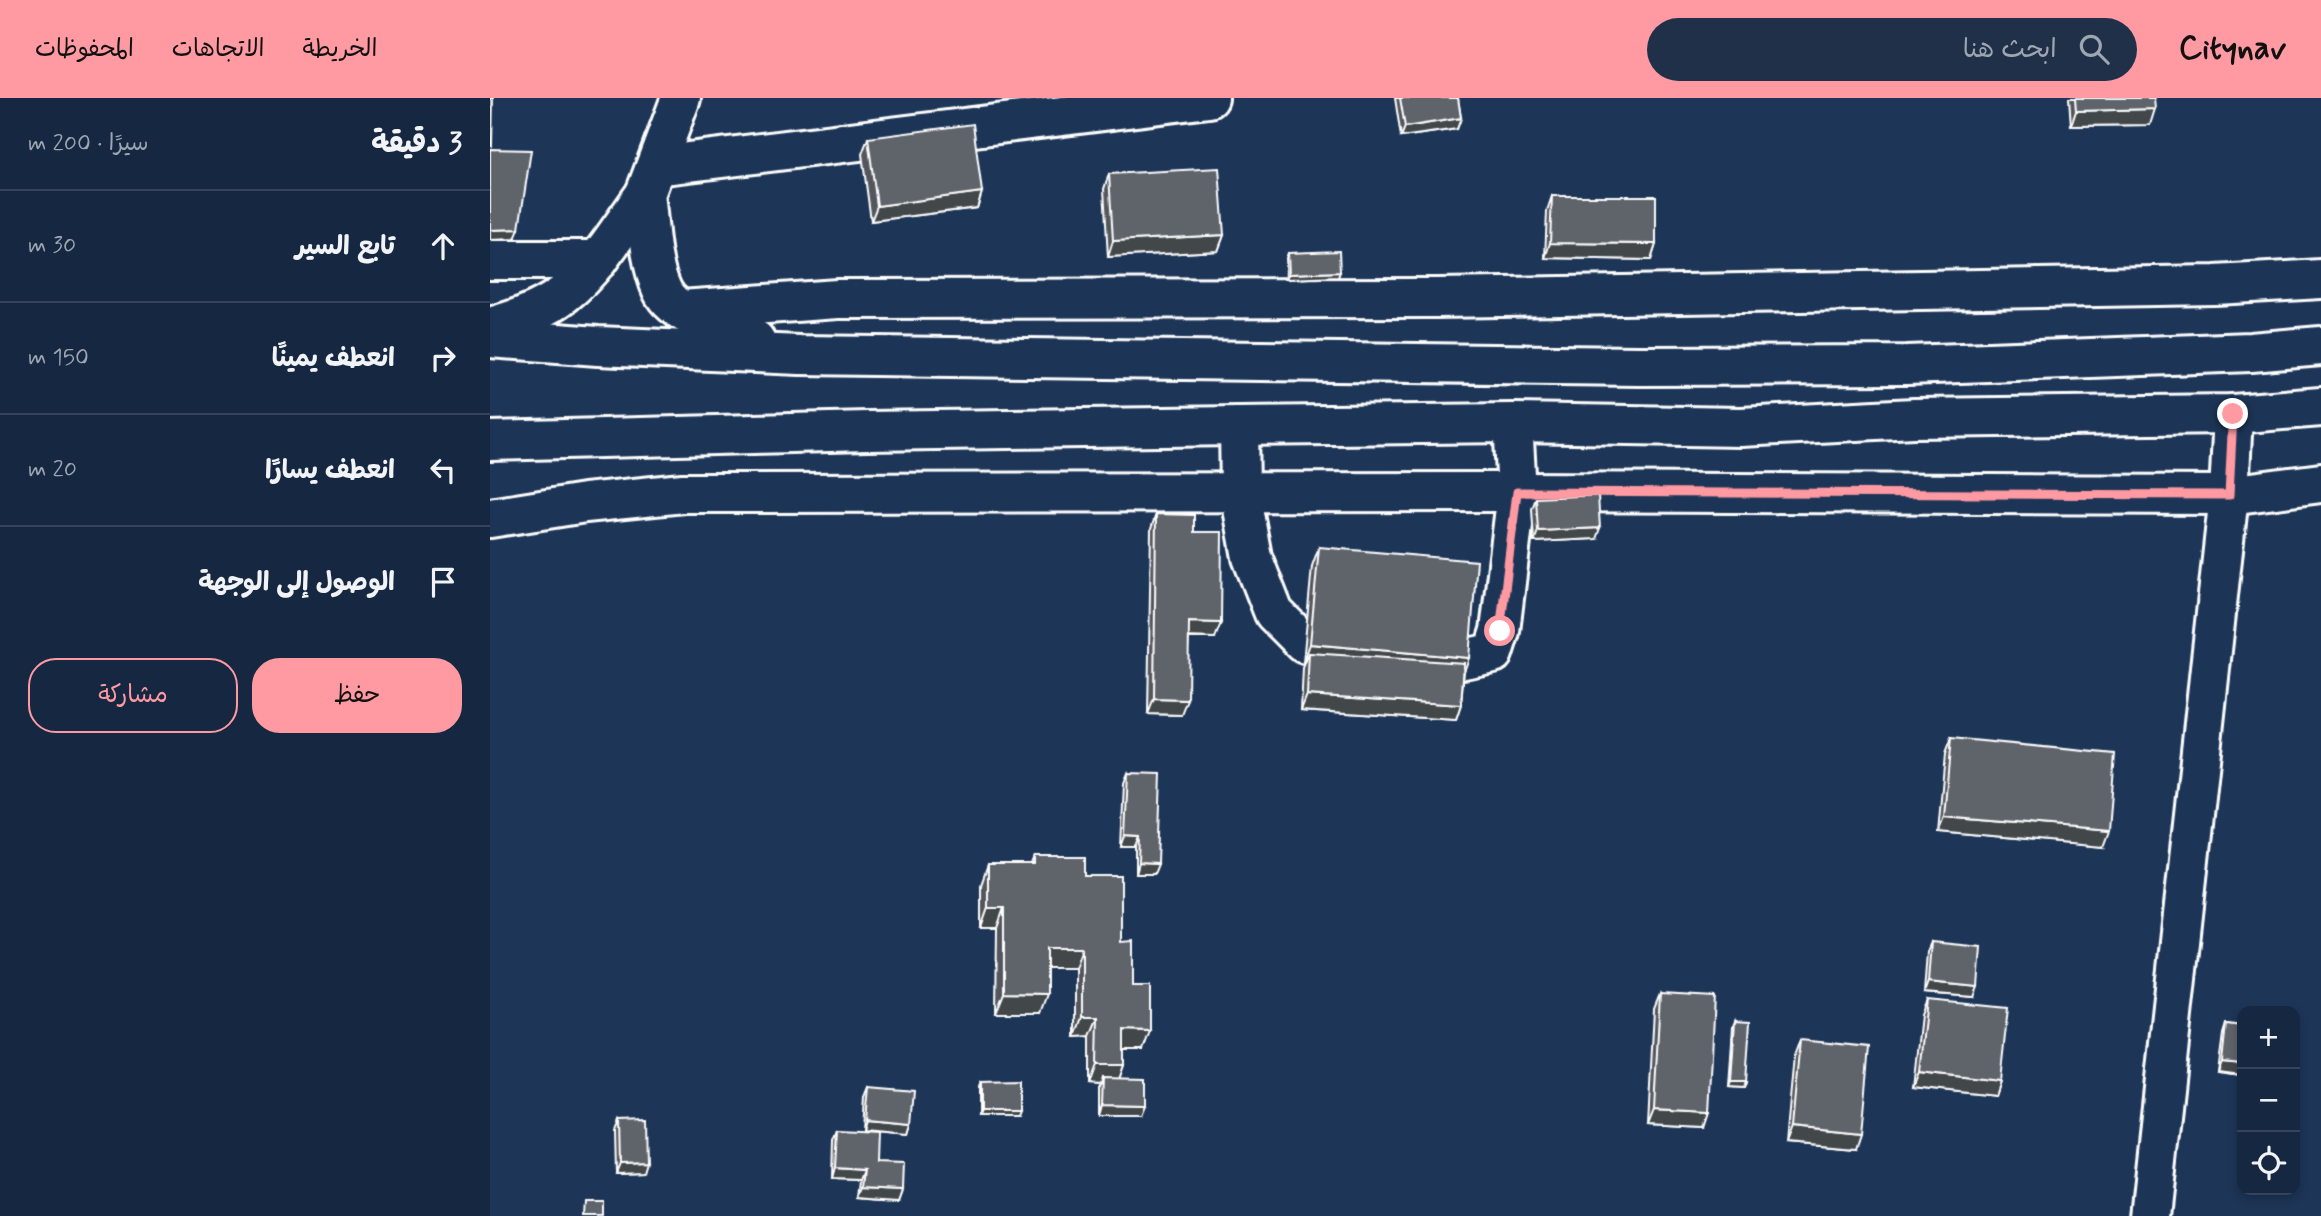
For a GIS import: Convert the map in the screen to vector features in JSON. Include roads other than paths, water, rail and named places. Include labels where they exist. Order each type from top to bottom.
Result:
[{"type":"main road","points":[[490,327],[516,320],[564,294],[598,260],[651,180],[681,98]]},
{"type":"main road","points":[[651,180],[1209,98]]},
{"type":"main road","points":[[651,180],[653,262],[662,293],[681,310],[704,323],[800,355]]},
{"type":"main road","points":[[490,260],[598,260]]},
{"type":"main road","points":[[681,310],[838,299],[1437,298],[2201,285],[2321,279]]},
{"type":"main road","points":[[490,338],[800,355],[1768,367],[1907,365],[2251,352],[2321,346]]},
{"type":"main road","points":[[490,440],[854,431],[1513,423],[1741,427],[1914,418],[2233,414],[2321,407]]},
{"type":"main road","points":[[2150,1216],[2229,495],[2233,414]]},
{"type":"main road","points":[[1463,659],[1493,653],[1500,631],[1517,492],[1513,423]]},
{"type":"main road","points":[[1239,426],[1240,492],[1252,557],[1273,613],[1305,644]]},
{"type":"main road","points":[[490,518],[585,503],[683,493],[2229,495],[2321,483]]}]
